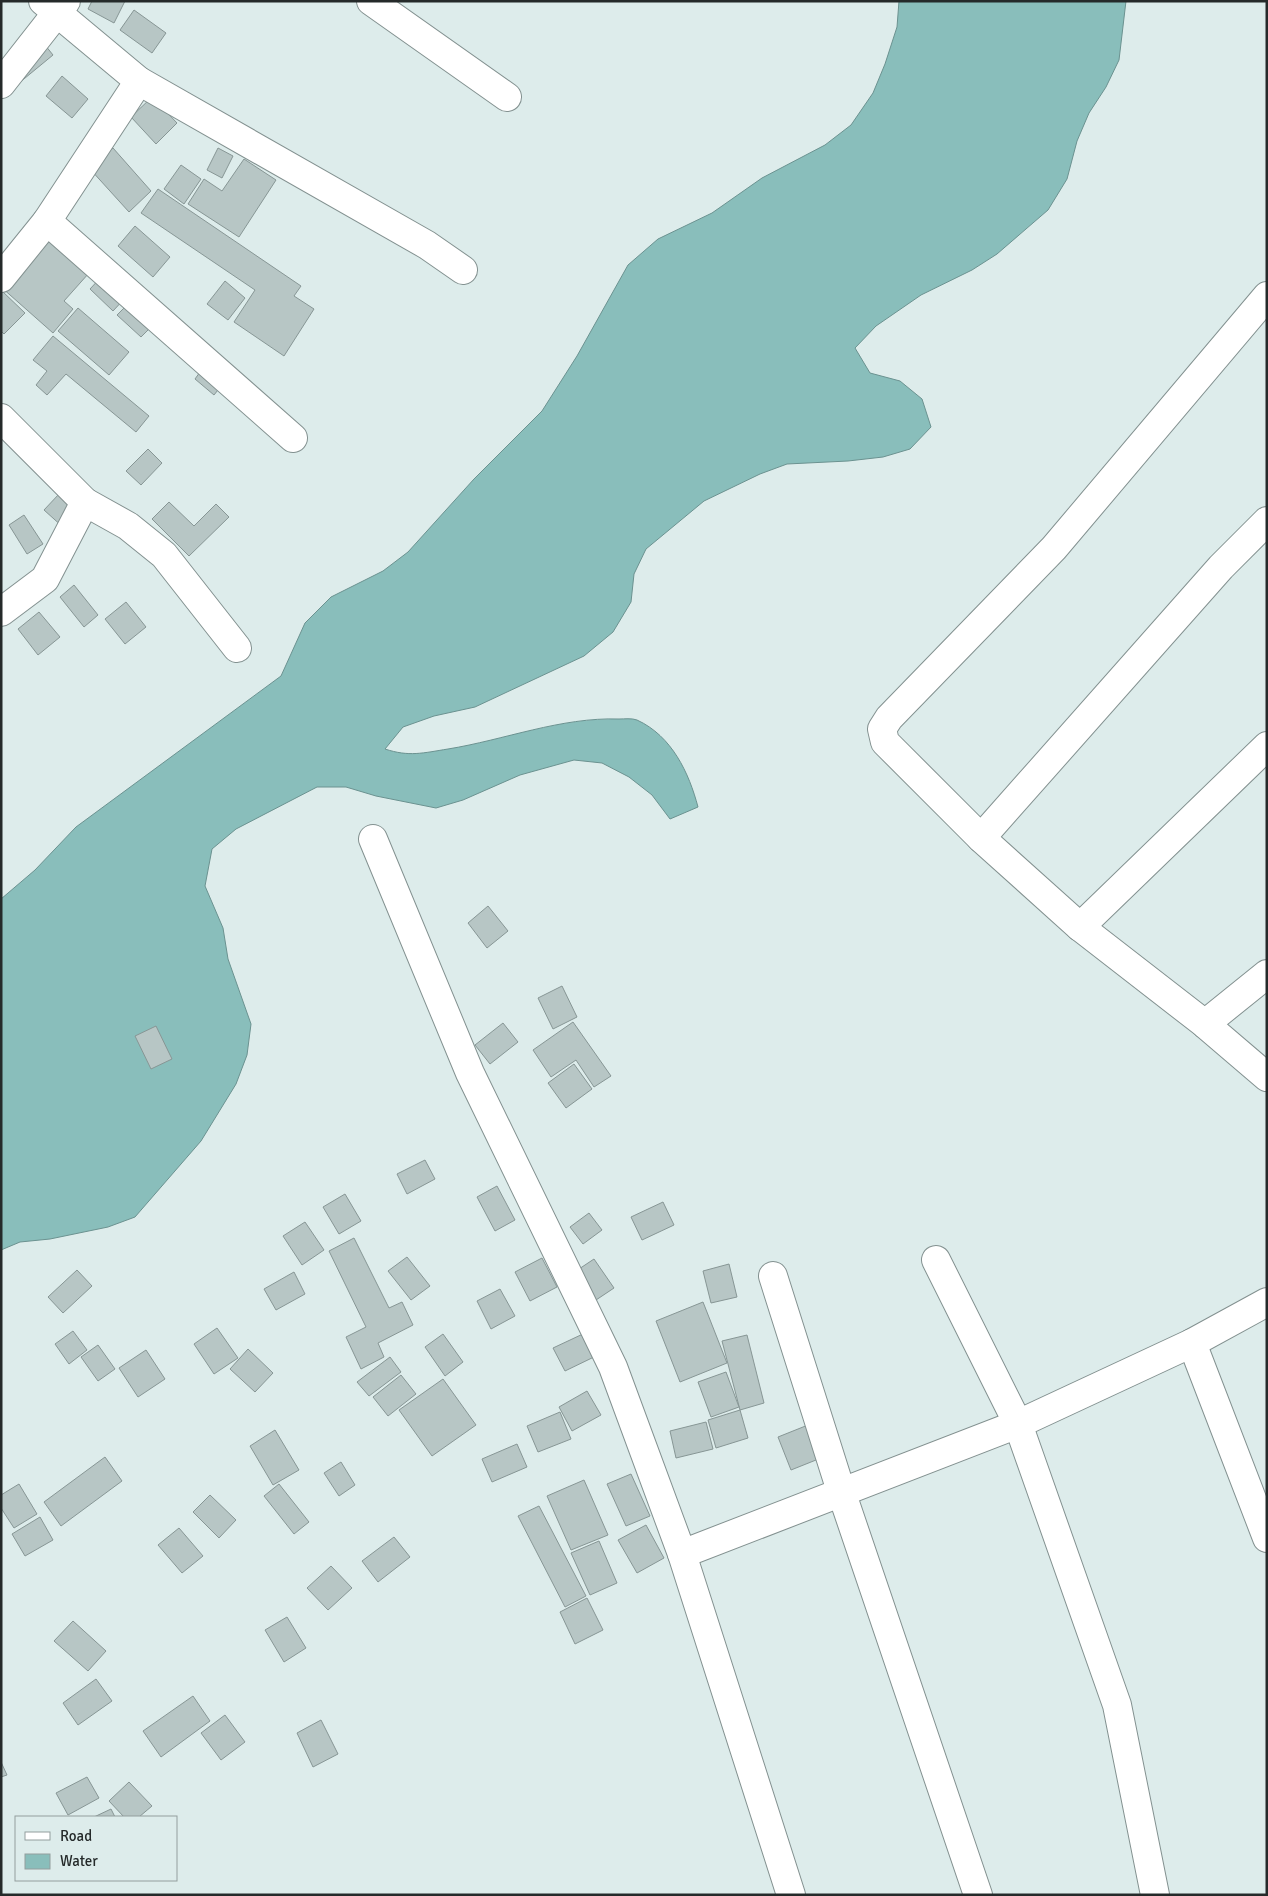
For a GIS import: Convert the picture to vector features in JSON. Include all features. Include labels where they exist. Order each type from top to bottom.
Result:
[{"type":"street","points":[[370,1],[507,97]]},
{"type":"street","points":[[1,84],[55,5],[139,81],[427,245],[463,270]]},
{"type":"street","points":[[1,278],[47,221],[139,81]]},
{"type":"street","points":[[47,221],[293,438]]},
{"type":"street","points":[[1266,300],[1054,548],[889,718],[882,729],[884,742],[981,838],[1080,927],[1205,1024],[1267,1077]]},
{"type":"street","points":[[1,418],[86,502],[128,526],[164,555],[237,648]]},
{"type":"street","points":[[1,612],[45,579],[86,502]]},
{"type":"street","points":[[981,838],[1221,566],[1267,521]]},
{"type":"street","points":[[1080,927],[1267,746]]},
{"type":"street","points":[[373,839],[470,1073],[613,1367],[682,1554],[791,1895]]},
{"type":"street","points":[[1205,1024],[1267,974]]},
{"type":"street","points":[[936,1260],[1018,1424],[1117,1705],[1155,1895]]},
{"type":"street","points":[[773,1276],[841,1491],[978,1895]]},
{"type":"street","points":[[682,1554],[1018,1424],[1192,1343],[1267,1302]]},
{"type":"street","points":[[1192,1343],[1267,1538]]},
{"type":"water","points":[[899,1],[1126,1],[1119,60],[1106,87],[1089,113],[1077,141],[1067,179],[1048,210],[997,254],[972,270],[921,295],[876,326],[855,348],[870,373],[900,381],[922,399],[931,427],[910,449],[883,457],[787,464],[760,474],[704,501],[646,549],[634,574],[631,602],[613,632],[584,656],[475,707],[434,716],[403,727],[385,749],[409,754],[423,753],[469,745],[554,725],[597,719],[635,719],[660,736],[677,757],[690,781],[698,807],[670,819],[652,795],[629,777],[602,763],[574,760],[520,775],[463,800],[436,808],[376,796],[346,787],[317,787],[236,829],[212,849],[205,886],[223,928],[228,959],[251,1024],[247,1055],[236,1084],[201,1141],[135,1217],[108,1227],[50,1239],[20,1242],[1,1250],[1,899],[35,870],[76,827],[281,676],[305,623],[331,597],[383,571],[408,552],[474,479],[542,411],[577,356],[628,265],[658,239],[712,213],[762,178],[825,145],[851,125],[873,93],[885,64],[897,27]]},
{"type":"building","points":[[92,1],[125,1],[114,23],[88,9]]},
{"type":"building","points":[[134,10],[166,33],[152,53],[120,30]]},
{"type":"building","points":[[41,40],[53,55],[19,83]]},
{"type":"building","points":[[62,76],[88,99],[72,118],[46,96]]},
{"type":"building","points":[[152,97],[177,123],[156,144],[131,117]]},
{"type":"building","points":[[113,148],[151,191],[129,212],[90,169]]},
{"type":"building","points":[[218,148],[233,156],[222,178],[207,170]]},
{"type":"building","points":[[244,159],[276,180],[239,237],[188,204],[204,179],[222,191]]},
{"type":"building","points":[[181,165],[201,179],[184,204],[164,189]]},
{"type":"building","points":[[158,189],[301,286],[294,296],[314,309],[284,356],[234,322],[255,290],[141,213]]},
{"type":"building","points":[[135,226],[170,257],[153,277],[118,246]]},
{"type":"building","points":[[43,232],[89,273],[64,301],[73,309],[53,333],[1,287]]},
{"type":"building","points":[[103,275],[126,297],[113,311],[90,289]]},
{"type":"building","points":[[225,281],[245,298],[228,320],[207,304]]},
{"type":"building","points":[[1,290],[25,313],[4,334],[1,331]]},
{"type":"building","points":[[130,302],[154,324],[141,337],[117,315]]},
{"type":"building","points":[[78,308],[129,352],[109,375],[58,331]]},
{"type":"building","points":[[53,336],[149,416],[136,432],[66,374],[47,395],[36,385],[47,371],[33,360]]},
{"type":"building","points":[[205,365],[225,381],[214,395],[195,379]]},
{"type":"building","points":[[148,449],[162,463],[141,485],[126,471]]},
{"type":"building","points":[[59,494],[79,511],[64,528],[44,510]]},
{"type":"building","points":[[169,502],[194,526],[216,504],[229,517],[189,556],[152,519]]},
{"type":"building","points":[[24,515],[43,544],[27,554],[9,525]]},
{"type":"building","points":[[74,585],[98,615],[84,627],[60,597]]},
{"type":"building","points":[[126,602],[146,627],[125,644],[105,619]]},
{"type":"building","points":[[39,612],[60,637],[38,655],[18,629]]},
{"type":"building","points":[[488,906],[508,931],[487,948],[468,923]]},
{"type":"building","points":[[562,986],[577,1017],[553,1029],[538,998]]},
{"type":"building","points":[[573,1022],[611,1076],[594,1087],[576,1060],[551,1077],[533,1050]]},
{"type":"building","points":[[503,1023],[518,1042],[490,1064],[475,1045]]},
{"type":"building","points":[[156,1026],[172,1059],[151,1069],[135,1036]]},
{"type":"building","points":[[574,1064],[592,1089],[566,1108],[548,1083]]},
{"type":"building","points":[[425,1160],[435,1179],[407,1194],[397,1174]]},
{"type":"building","points":[[497,1186],[515,1220],[495,1231],[477,1197]]},
{"type":"building","points":[[345,1194],[361,1221],[339,1234],[323,1207]]},
{"type":"building","points":[[663,1202],[674,1225],[642,1240],[631,1217]]},
{"type":"building","points":[[589,1213],[602,1230],[583,1244],[570,1227]]},
{"type":"building","points":[[305,1222],[324,1250],[302,1265],[283,1236]]},
{"type":"building","points":[[354,1238],[389,1308],[402,1302],[413,1325],[378,1343],[384,1357],[361,1369],[346,1337],[366,1327],[329,1251]]},
{"type":"building","points":[[407,1257],[430,1286],[411,1300],[388,1271]]},
{"type":"building","points":[[542,1258],[557,1287],[530,1301],[515,1272]]},
{"type":"building","points":[[594,1259],[614,1288],[596,1300],[576,1271]]},
{"type":"building","points":[[729,1264],[737,1297],[711,1303],[703,1271]]},
{"type":"building","points":[[77,1270],[92,1286],[63,1313],[48,1297]]},
{"type":"building","points":[[294,1272],[305,1294],[276,1310],[264,1289]]},
{"type":"building","points":[[500,1289],[515,1316],[491,1329],[477,1301]]},
{"type":"building","points":[[703,1302],[727,1363],[680,1382],[656,1321]]},
{"type":"building","points":[[217,1328],[238,1358],[214,1374],[194,1344]]},
{"type":"building","points":[[73,1331],[87,1350],[69,1364],[55,1344]]},
{"type":"building","points":[[585,1333],[596,1356],[565,1371],[553,1348]]},
{"type":"building","points":[[443,1334],[463,1362],[445,1376],[425,1347]]},
{"type":"building","points":[[747,1335],[764,1403],[740,1410],[722,1341]]},
{"type":"building","points":[[98,1345],[115,1369],[98,1381],[81,1357]]},
{"type":"building","points":[[248,1349],[273,1373],[255,1392],[230,1369]]},
{"type":"building","points":[[146,1350],[165,1379],[138,1397],[119,1368]]},
{"type":"building","points":[[390,1357],[401,1372],[369,1396],[357,1382]]},
{"type":"building","points":[[726,1372],[739,1407],[711,1417],[698,1382]]},
{"type":"building","points":[[401,1375],[416,1394],[388,1416],[373,1397]]},
{"type":"building","points":[[443,1379],[476,1425],[432,1456],[399,1410]]},
{"type":"building","points":[[587,1391],[601,1415],[572,1431],[559,1407]]},
{"type":"building","points":[[740,1410],[748,1438],[716,1448],[708,1420]]},
{"type":"building","points":[[560,1412],[571,1439],[538,1452],[527,1426]]},
{"type":"building","points":[[706,1422],[713,1449],[676,1458],[670,1431]]},
{"type":"building","points":[[813,1423],[826,1456],[791,1470],[778,1437]]},
{"type":"building","points":[[275,1430],[299,1470],[273,1485],[250,1446]]},
{"type":"building","points":[[517,1444],[527,1467],[492,1482],[482,1459]]},
{"type":"building","points":[[105,1457],[122,1481],[61,1526],[44,1502]]},
{"type":"building","points":[[341,1462],[355,1485],[339,1496],[324,1473]]},
{"type":"building","points":[[631,1474],[650,1516],[626,1526],[607,1484]]},
{"type":"building","points":[[584,1480],[608,1535],[571,1550],[547,1496]]},
{"type":"building","points":[[19,1484],[37,1514],[14,1528],[1,1508],[1,1495]]},
{"type":"building","points":[[279,1484],[309,1522],[294,1534],[264,1496]]},
{"type":"building","points":[[210,1495],[236,1520],[219,1538],[193,1512]]},
{"type":"building","points":[[539,1506],[586,1596],[565,1607],[518,1516]]},
{"type":"building","points":[[40,1517],[53,1540],[25,1556],[12,1534]]},
{"type":"building","points":[[646,1525],[664,1558],[637,1573],[618,1540]]},
{"type":"building","points":[[179,1528],[203,1556],[182,1573],[158,1545]]},
{"type":"building","points":[[394,1537],[410,1557],[378,1582],[362,1561]]},
{"type":"building","points":[[599,1541],[617,1583],[590,1595],[571,1553]]},
{"type":"building","points":[[331,1566],[352,1588],[328,1610],[307,1588]]},
{"type":"building","points":[[587,1598],[603,1630],[575,1644],[560,1612]]},
{"type":"building","points":[[287,1617],[306,1648],[284,1662],[265,1630]]},
{"type":"building","points":[[73,1621],[106,1651],[88,1671],[54,1641]]},
{"type":"building","points":[[96,1679],[112,1701],[78,1725],[63,1703]]},
{"type":"building","points":[[193,1696],[210,1721],[161,1757],[143,1731]]},
{"type":"building","points":[[225,1715],[245,1742],[221,1760],[201,1733]]},
{"type":"building","points":[[321,1720],[338,1754],[313,1767],[297,1733]]},
{"type":"building","points":[[1,1762],[7,1775],[1,1777]]},
{"type":"building","points":[[87,1777],[99,1798],[68,1815],[56,1793]]},
{"type":"building","points":[[129,1782],[152,1806],[140,1816],[123,1816],[109,1801]]},
{"type":"building","points":[[111,1809],[114,1816],[96,1816]]}]
